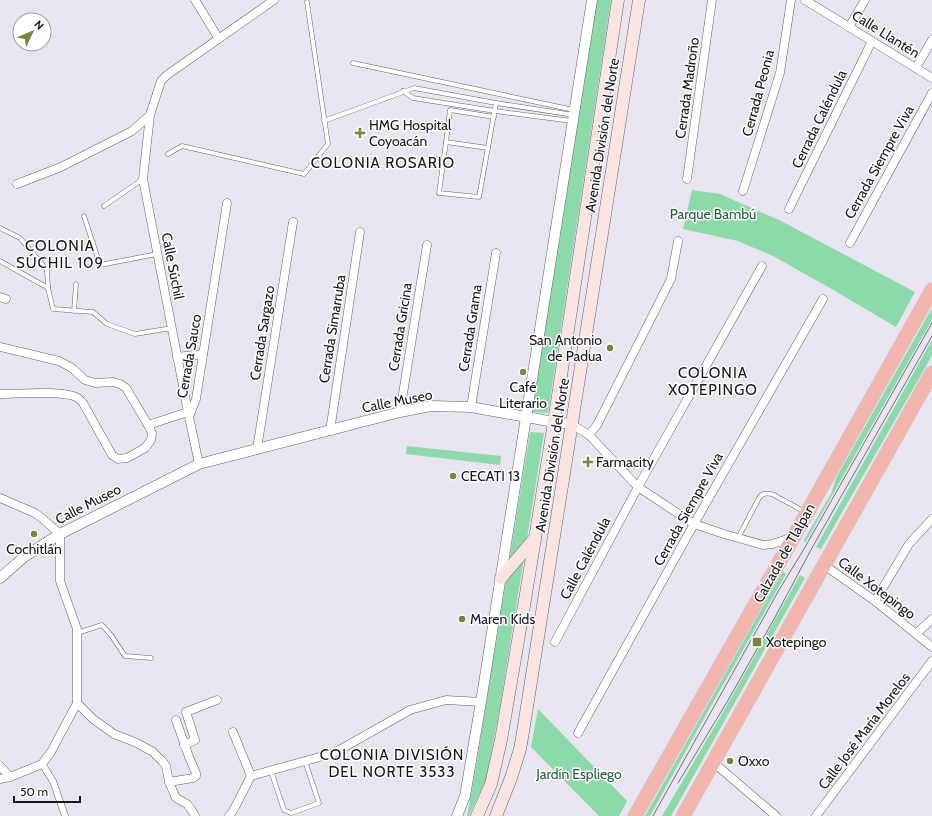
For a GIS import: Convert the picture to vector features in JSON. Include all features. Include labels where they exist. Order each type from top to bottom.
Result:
[{"type":"highway","name":"Calzada de Tlalpan","points":[[635,816],[932,290]]},
{"type":"highway","points":[[684,816],[932,373]]},
{"type":"main road","name":"Avenida División del Norte","points":[[477,816],[491,784],[501,740],[536,537],[618,0]]},
{"type":"main road","name":"Avenida División del Norte","points":[[496,816],[511,778],[520,749],[523,732],[639,0]]},
{"type":"main road","points":[[501,578],[536,537]]},
{"type":"street","points":[[195,0],[219,39],[274,0]]},
{"type":"street","points":[[457,816],[465,796],[481,702],[592,0]]},
{"type":"street","name":"Cerrada Madroño","points":[[687,179],[712,0]]},
{"type":"street","name":"Cerrada Peonia","points":[[743,191],[780,73],[791,0]]},
{"type":"street","name":"Calle Llantén","points":[[805,0],[932,78]]},
{"type":"street","points":[[849,27],[865,0]]},
{"type":"street","name":"Calle Súchil","points":[[199,464],[143,179],[150,116],[161,81],[167,75],[219,39]]},
{"type":"street","points":[[916,68],[932,40]]},
{"type":"street","name":"Cerrada Caléndula","points":[[789,209],[872,41]]},
{"type":"street","name":"Cerrada Siempre Viva","points":[[850,243],[932,93]]},
{"type":"street","points":[[17,184],[61,166],[132,130],[150,116]]},
{"type":"street","name":"Cerrada Sauco","points":[[189,415],[196,399],[226,203]]},
{"type":"street","name":"Cerrada Sargazo","points":[[257,449],[293,222]]},
{"type":"street","name":"Cerrada Simarruba","points":[[330,431],[360,232]]},
{"type":"street","points":[[589,435],[597,425],[671,279],[678,241]]},
{"type":"street","name":"Cerrada Gricina","points":[[400,412],[427,246]]},
{"type":"street","name":"Cerrada Grama","points":[[471,407],[496,253]]},
{"type":"street","points":[[638,487],[762,266]]},
{"type":"street","name":"Cerrada Siempre Viva","points":[[578,733],[694,524],[823,299]]},
{"type":"street","points":[[0,347],[59,361],[72,368],[85,380],[95,383],[113,382],[120,384],[126,388],[148,425],[152,433],[151,440],[145,448],[127,458],[118,459],[112,455],[83,403],[77,397],[52,393],[0,394]]},
{"type":"street","points":[[177,357],[203,354]]},
{"type":"street","name":"Calle Museo","points":[[0,578],[24,557],[60,534],[199,464],[400,412],[431,406],[471,407],[571,424],[589,435],[638,487],[694,524],[763,545],[783,541],[794,536]]},
{"type":"street","points":[[148,425],[189,415]]},
{"type":"street","name":"Calle Caléndula","points":[[556,642],[638,487]]},
{"type":"street","points":[[0,498],[34,513],[60,534],[60,581],[77,630],[76,703],[51,752],[42,764],[10,777],[0,779]]},
{"type":"street","points":[[875,602],[910,544],[932,519]]},
{"type":"street","name":"Calle Xotepingo","points":[[824,565],[875,602],[932,647]]},
{"type":"street","points":[[916,634],[932,619]]},
{"type":"street","name":"Calle José María Morelos","points":[[816,816],[932,661]]},
{"type":"street","points":[[184,745],[194,741],[195,739],[186,712],[217,700]]},
{"type":"street","points":[[228,816],[233,811],[252,776],[334,753],[410,710],[446,700],[481,702]]},
{"type":"street","points":[[76,703],[93,719],[114,734],[138,743],[153,752],[166,766],[169,782],[176,798],[187,804],[195,816]]},
{"type":"street","points":[[169,782],[193,778],[196,776],[176,720]]},
{"type":"street","points":[[233,732],[252,776]]},
{"type":"street","points":[[714,763],[776,816]]},
{"type":"street","points":[[42,764],[53,780],[65,816]]},
{"type":"street","points":[[0,766],[10,777]]},
{"type":"lane","points":[[168,154],[182,146],[304,174],[328,144],[307,2]]},
{"type":"lane","points":[[353,64],[573,116]]},
{"type":"lane","points":[[324,121],[414,88],[573,116]]},
{"type":"lane","points":[[403,91],[413,98],[495,111],[573,116]]},
{"type":"lane","points":[[494,117],[450,110],[439,193],[479,198],[494,117],[496,103]]},
{"type":"lane","points":[[446,142],[488,148]]},
{"type":"lane","points":[[104,206],[143,179]]},
{"type":"lane","points":[[84,216],[100,265],[157,254]]},
{"type":"lane","points":[[0,228],[20,238],[47,270],[48,288],[53,309],[93,312],[107,324],[136,334],[172,328]]},
{"type":"lane","points":[[0,262],[48,288]]},
{"type":"lane","points":[[74,310],[76,284]]},
{"type":"lane","points":[[738,538],[760,496],[764,494],[774,495],[807,513]]},
{"type":"lane","points":[[77,633],[102,625],[111,635],[125,656],[152,658]]},
{"type":"lane","points":[[271,771],[284,810],[291,813],[319,803],[305,761]]},
{"type":"green space","points":[[597,0],[611,0],[548,413],[531,412]]},
{"type":"green space","name":"Parque Bambú","points":[[692,190],[720,194],[781,221],[915,292],[896,327],[773,256],[738,241],[683,229]]},
{"type":"green space","points":[[932,308],[932,320],[805,543],[804,540],[831,494],[836,478]]},
{"type":"green space","points":[[932,340],[932,355],[925,368],[821,549],[816,547]]},
{"type":"green space","points":[[530,432],[544,433],[500,707],[486,780],[469,816],[467,816],[475,773]]},
{"type":"green space","points":[[407,446],[501,456],[500,465],[406,454]]},
{"type":"green space","points":[[783,571],[786,574],[650,816],[645,816]]},
{"type":"green space","points":[[800,575],[805,578],[671,816],[662,816],[726,707]]},
{"type":"green space","name":"Jardín Espliego","points":[[538,709],[627,801],[619,816],[599,816],[531,747]]},
{"type":"tram line","points":[[653,816],[779,590],[804,549],[932,323]]},
{"type":"tram line","points":[[678,783],[727,702],[932,336]]},
{"type":"place","name":"HMG Hospital Coyoacán","points":[[360,133]]},
{"type":"place","name":"San Antonio de Padua","points":[[610,348]]},
{"type":"place","name":"Café Literario","points":[[523,372]]},
{"type":"place","name":"Farmacity","points":[[588,462]]},
{"type":"place","name":"CECATI 13","points":[[453,476]]},
{"type":"place","name":"Cochitlán","points":[[34,534]]},
{"type":"place","name":"Maren Kids","points":[[462,619]]},
{"type":"place","name":"Xotepingo","points":[[757,642]]},
{"type":"place","name":"Oxxo","points":[[730,761]]},
{"type":"district","name":"COLONIA ROSARIO","points":[[383,163]]},
{"type":"district","name":"COLONIA SÚCHIL 109","points":[[60,254]]},
{"type":"district","name":"COLONIA XOTEPINGO","points":[[713,382]]},
{"type":"district","name":"COLONIA DIVISIÓN DEL NORTE 3533","points":[[392,764]]}]
